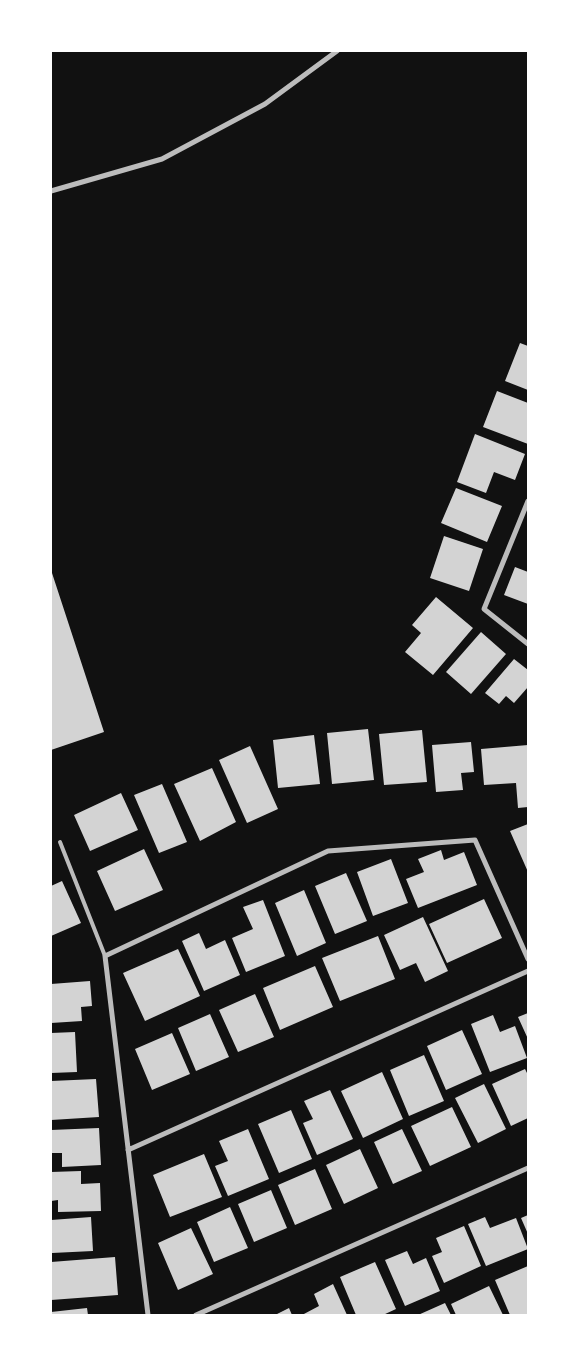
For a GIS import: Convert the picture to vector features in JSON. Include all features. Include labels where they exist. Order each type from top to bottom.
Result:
[{"type":"street","points":[[51,191],[162,159],[265,104],[337,51]]},
{"type":"street","points":[[528,501],[484,609],[528,644]]},
{"type":"street","points":[[148,1315],[105,956],[328,851],[475,840],[528,959]]},
{"type":"street","points":[[128,1150],[528,971]]},
{"type":"street","points":[[196,1315],[528,1168]]},
{"type":"lane","points":[[60,842],[105,956]]},
{"type":"building","points":[[520,343],[528,346],[528,390],[505,381]]},
{"type":"building","points":[[497,391],[528,403],[528,444],[483,427]]},
{"type":"building","points":[[475,434],[525,454],[515,480],[494,472],[486,493],[457,482]]},
{"type":"building","points":[[456,488],[502,506],[487,542],[441,523]]},
{"type":"building","points":[[444,536],[483,549],[469,591],[430,578]]},
{"type":"building","points":[[515,567],[528,572],[528,604],[504,595]]},
{"type":"building","points":[[51,574],[104,732],[51,750]]},
{"type":"building","points":[[436,597],[473,628],[433,675],[405,652],[421,633],[412,625]]},
{"type":"building","points":[[481,632],[506,654],[471,694],[446,672]]},
{"type":"building","points":[[514,659],[528,670],[528,687],[514,703],[506,696],[499,704],[485,693]]},
{"type":"building","points":[[368,729],[374,780],[332,784],[327,733]]},
{"type":"building","points":[[422,730],[427,782],[384,785],[379,734]]},
{"type":"building","points":[[314,735],[320,784],[278,788],[273,740]]},
{"type":"building","points":[[471,742],[474,772],[461,773],[463,790],[436,792],[432,745]]},
{"type":"building","points":[[528,745],[528,807],[518,808],[516,783],[484,785],[481,749]]},
{"type":"building","points":[[250,746],[278,809],[247,823],[219,760]]},
{"type":"building","points":[[212,768],[236,822],[200,841],[174,784]]},
{"type":"building","points":[[162,784],[187,842],[159,853],[134,795]]},
{"type":"building","points":[[121,793],[138,830],[90,851],[74,815]]},
{"type":"building","points":[[528,824],[528,872],[510,831]]},
{"type":"building","points":[[144,849],[163,890],[115,911],[97,871]]},
{"type":"building","points":[[441,850],[444,860],[464,852],[477,885],[418,908],[406,879],[424,872],[418,859]]},
{"type":"building","points":[[391,859],[408,903],[373,916],[357,872]]},
{"type":"building","points":[[346,873],[367,921],[335,934],[315,886]]},
{"type":"building","points":[[62,881],[81,923],[51,936],[51,886]]},
{"type":"building","points":[[304,890],[326,943],[297,956],[275,903]]},
{"type":"building","points":[[484,899],[502,938],[447,963],[429,924]]},
{"type":"building","points":[[263,900],[285,956],[246,972],[232,938],[253,929],[243,907]]},
{"type":"building","points":[[423,917],[448,971],[425,982],[416,963],[400,970],[384,935]]},
{"type":"building","points":[[199,933],[206,949],[225,940],[240,975],[204,991],[182,941]]},
{"type":"building","points":[[378,936],[395,979],[340,1001],[322,958]]},
{"type":"building","points":[[178,949],[200,996],[145,1021],[123,973]]},
{"type":"building","points":[[315,966],[333,1007],[280,1030],[263,988]]},
{"type":"building","points":[[90,981],[92,1006],[81,1007],[82,1021],[51,1023],[51,984]]},
{"type":"building","points":[[255,994],[274,1037],[238,1052],[219,1010]]},
{"type":"building","points":[[528,1013],[528,1039],[518,1017]]},
{"type":"building","points":[[210,1014],[229,1057],[196,1071],[178,1028]]},
{"type":"building","points":[[493,1015],[500,1032],[515,1026],[527,1058],[490,1072],[471,1024]]},
{"type":"building","points":[[462,1030],[482,1074],[446,1090],[427,1046]]},
{"type":"building","points":[[75,1032],[77,1072],[51,1073],[51,1033]]},
{"type":"building","points":[[172,1033],[190,1074],[152,1090],[135,1049]]},
{"type":"building","points":[[424,1055],[444,1101],[409,1116],[390,1070]]},
{"type":"building","points":[[525,1069],[528,1075],[528,1118],[511,1126],[492,1084]]},
{"type":"building","points":[[382,1072],[403,1119],[363,1138],[341,1091]]},
{"type":"building","points":[[96,1079],[99,1117],[51,1120],[51,1081]]},
{"type":"building","points":[[484,1084],[506,1129],[478,1143],[455,1098]]},
{"type":"building","points":[[330,1090],[353,1139],[317,1155],[303,1123],[313,1119],[304,1101]]},
{"type":"building","points":[[452,1107],[471,1147],[430,1166],[411,1126]]},
{"type":"building","points":[[291,1110],[312,1159],[279,1173],[258,1124]]},
{"type":"building","points":[[99,1128],[101,1165],[62,1167],[62,1153],[51,1153],[51,1130]]},
{"type":"building","points":[[248,1129],[269,1179],[228,1196],[215,1166],[228,1161],[219,1141]]},
{"type":"building","points":[[402,1129],[422,1171],[393,1184],[374,1142]]},
{"type":"building","points":[[360,1149],[378,1188],[344,1204],[326,1165]]},
{"type":"building","points":[[204,1154],[222,1197],[170,1217],[153,1175]]},
{"type":"building","points":[[315,1169],[332,1209],[295,1225],[278,1185]]},
{"type":"building","points":[[81,1171],[81,1184],[100,1183],[101,1211],[58,1212],[58,1200],[51,1201],[51,1172]]},
{"type":"building","points":[[271,1190],[287,1228],[254,1242],[238,1204]]},
{"type":"building","points":[[230,1207],[248,1248],[214,1262],[197,1222]]},
{"type":"building","points":[[528,1215],[528,1234],[521,1218]]},
{"type":"building","points":[[91,1217],[93,1251],[52,1253],[51,1220]]},
{"type":"building","points":[[485,1217],[490,1228],[516,1218],[528,1249],[486,1266],[468,1224]]},
{"type":"building","points":[[464,1226],[481,1266],[444,1283],[432,1256],[442,1252],[436,1238]]},
{"type":"building","points":[[191,1228],[213,1274],[178,1290],[158,1243]]},
{"type":"building","points":[[407,1251],[413,1264],[426,1258],[440,1291],[405,1306],[385,1260]]},
{"type":"building","points":[[115,1257],[118,1295],[51,1300],[51,1262]]},
{"type":"building","points":[[375,1262],[396,1309],[383,1315],[356,1315],[340,1277]]},
{"type":"building","points":[[528,1266],[528,1315],[510,1315],[495,1280]]},
{"type":"building","points":[[333,1284],[347,1315],[302,1315],[319,1306],[314,1294]]},
{"type":"building","points":[[489,1286],[503,1315],[456,1315],[451,1304]]},
{"type":"building","points":[[445,1303],[451,1315],[418,1315]]},
{"type":"building","points":[[87,1308],[88,1315],[51,1315],[51,1312]]},
{"type":"building","points":[[289,1308],[292,1315],[275,1315]]}]
